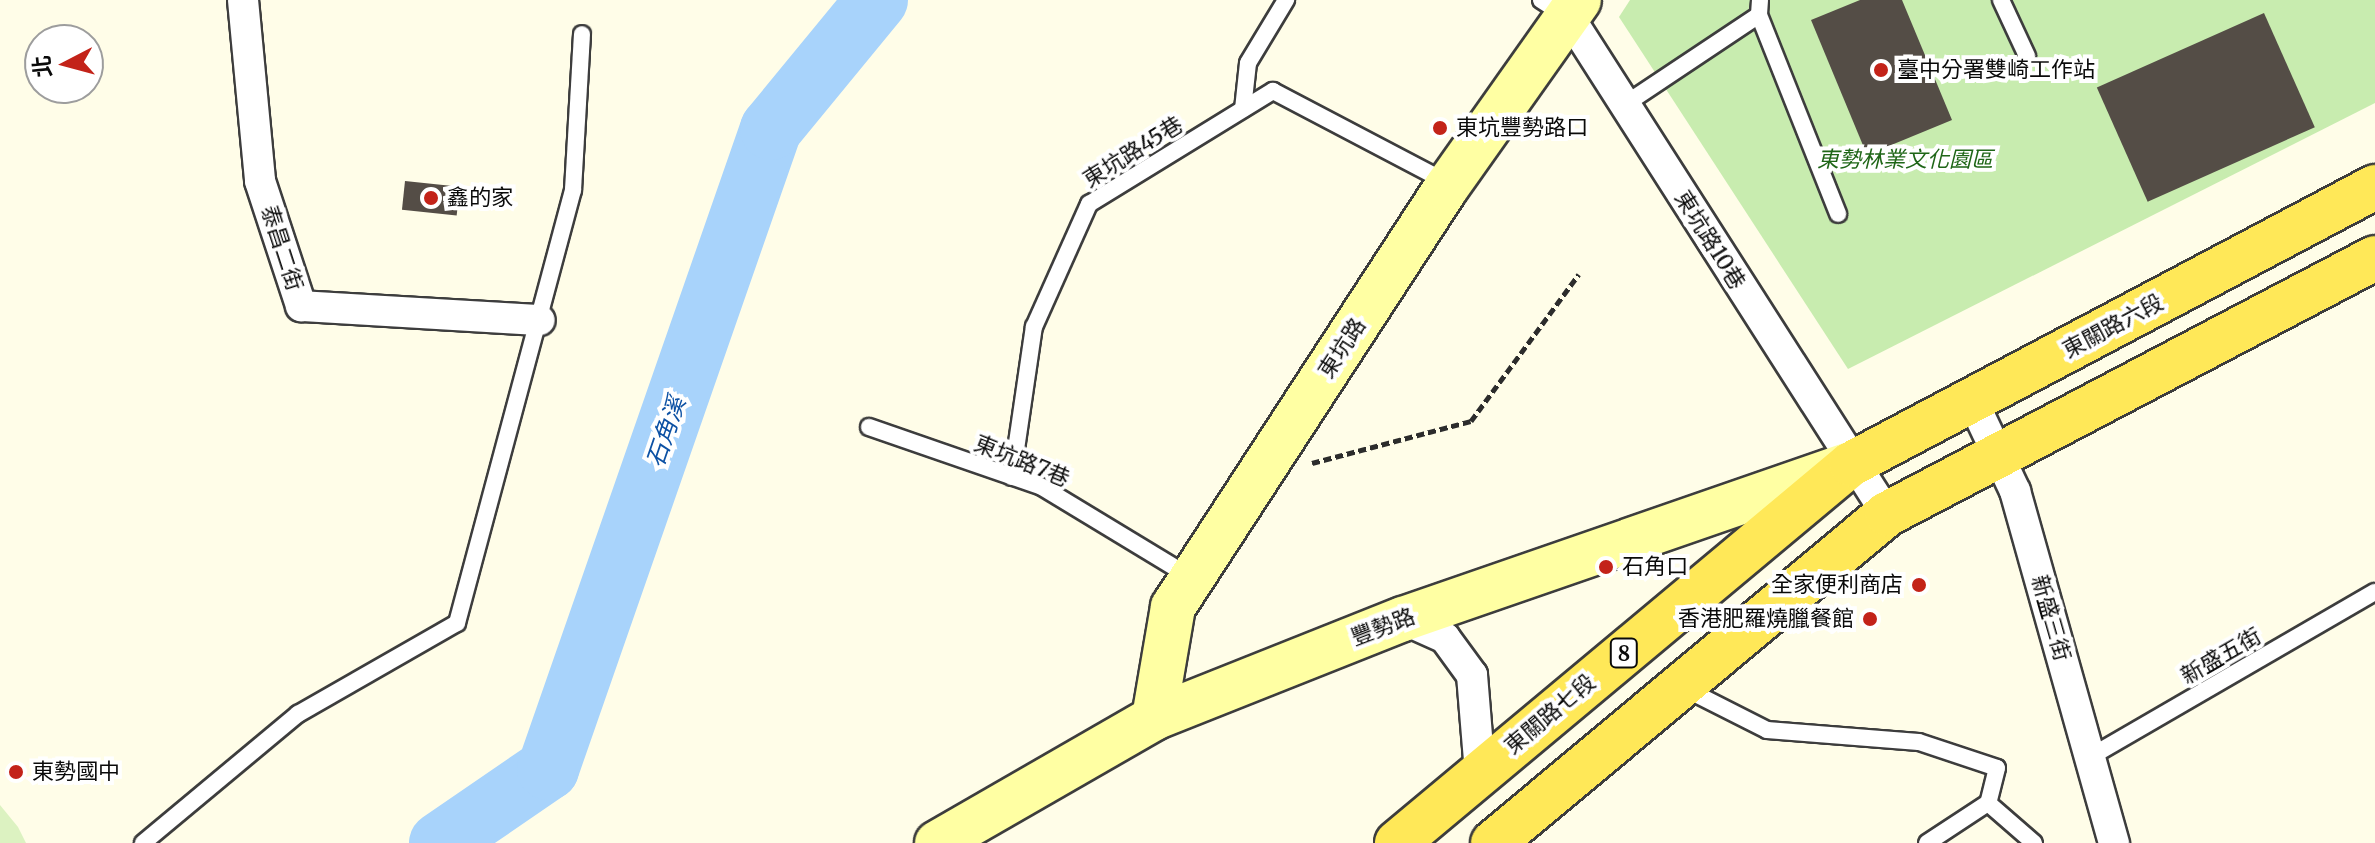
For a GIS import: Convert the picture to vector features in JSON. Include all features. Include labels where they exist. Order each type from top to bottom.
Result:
[{"type":"main road","name":"東關路六段","points":[[1851,464],[2375,187]]},
{"type":"main road","points":[[1493,843],[1887,514],[2375,258]]},
{"type":"main road","name":"東關路七段","points":[[1397,843],[1851,464]]},
{"type":"street","name":"泰昌二街","points":[[243,0],[260,181],[301,306],[540,320]]},
{"type":"street","name":"東坑路10巷","points":[[1563,6],[1851,464],[1887,514]]},
{"type":"street","name":"東坑路","points":[[1154,718],[1173,607],[1563,6]]},
{"type":"street","name":"新盛三街","points":[[1972,400],[2000,457],[2114,843]]},
{"type":"street","name":"豐勢路","points":[[937,843],[1154,718],[1403,619],[1851,464]]},
{"type":"street","points":[[1403,619],[1445,638],[1472,675],[1480,772]]},
{"type":"lane","points":[[1243,109],[1248,63],[1286,0]]},
{"type":"lane","points":[[2001,0],[2027,56]]},
{"type":"lane","points":[[1624,105],[1759,8],[1838,214]]},
{"type":"lane","points":[[143,843],[298,714],[457,623],[573,190],[582,34]]},
{"type":"lane","name":"東坑路45巷","points":[[1012,477],[1034,327],[1089,204],[1273,91],[1450,184]]},
{"type":"lane","name":"東坑路7巷","points":[[869,427],[1012,477],[1192,578]]},
{"type":"lane","name":"新盛五街","points":[[2090,757],[2375,592]]},
{"type":"lane","points":[[1681,686],[1767,730],[1919,742],[1997,768],[1988,803],[1927,843]]},
{"type":"lane","points":[[1988,803],[2034,843]]},
{"type":"path","points":[[1256,480],[1471,421],[1579,274]]},
{"type":"green space","name":"東勢林業文化園區","points":[[1630,0],[2375,0],[2375,103],[1848,369],[1619,17]]},
{"type":"green space","points":[[0,805],[18,827],[26,843],[0,843]]},
{"type":"building","name":"臺中分署雙崎工作站","points":[[1860,0],[1902,0],[1952,120],[1867,155],[1811,20]]},
{"type":"building","points":[[2264,13],[2315,127],[2148,202],[2097,87]]},
{"type":"building","name":"鑫的家","points":[[405,181],[460,187],[457,216],[402,210]]},
{"type":"waterway","name":"石角溪","points":[[440,843],[548,769],[771,129],[877,0]]},
{"type":"place","name":"臺中分署雙崎工作站","points":[[1881,70]]},
{"type":"place","name":"東坑豐勢路口","points":[[1440,128]]},
{"type":"place","name":"鑫的家","points":[[431,198]]},
{"type":"place","name":"石角口","points":[[1606,567]]},
{"type":"place","name":"全家便利商店","points":[[1919,585]]},
{"type":"place","name":"香港肥羅燒臘餐館","points":[[1870,619]]},
{"type":"place","name":"東勢國中","points":[[16,772]]}]
